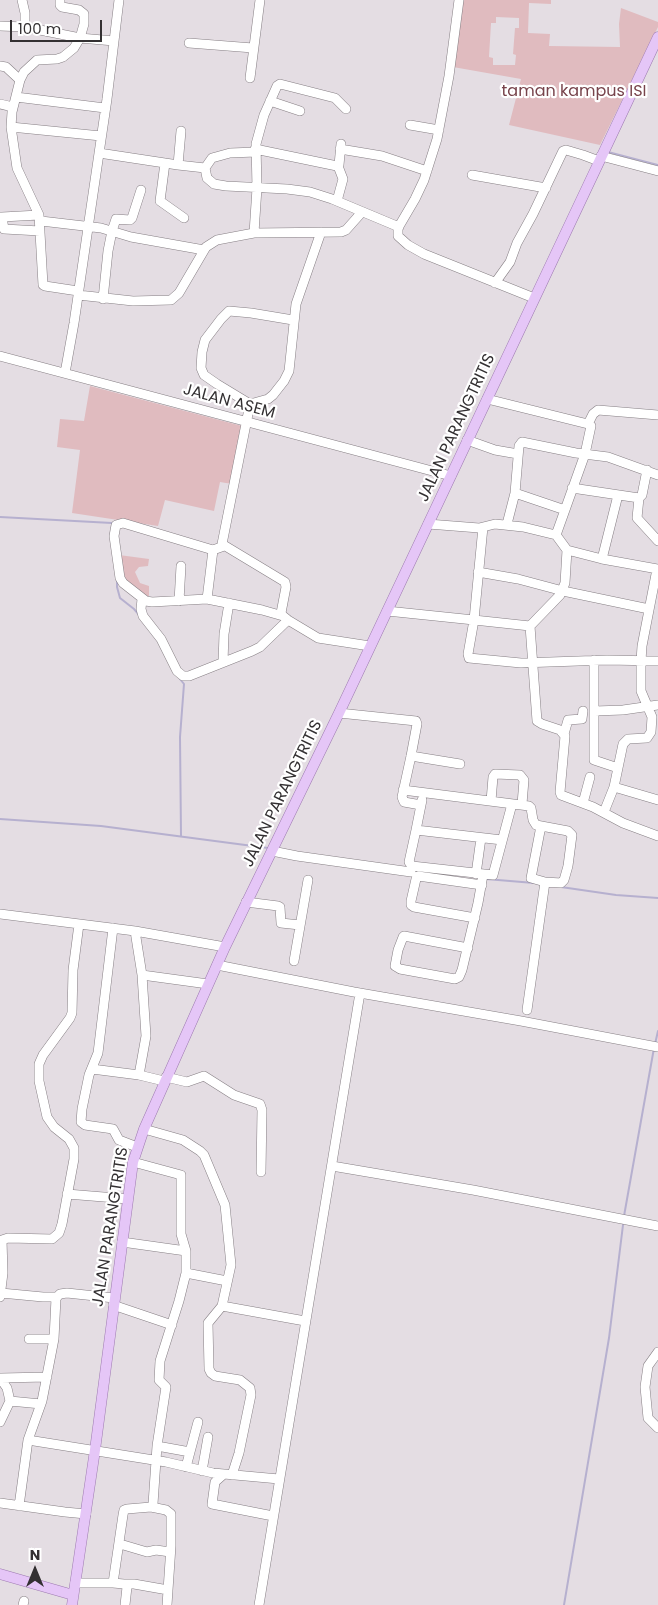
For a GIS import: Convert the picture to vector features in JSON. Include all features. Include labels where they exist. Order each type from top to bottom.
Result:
[{"type":"main road","name":"JALAN PARANGTRITIS","points":[[73,1600],[133,1162],[137,1147],[165,1079],[225,946],[339,712],[658,37]]},
{"type":"main road","points":[[0,1574],[73,1600]]},
{"type":"street","points":[[22,0],[25,28]]},
{"type":"street","points":[[60,0],[62,7],[79,10],[84,14],[84,24],[80,38],[74,48],[63,57],[35,60],[24,72],[13,107],[11,126],[17,168],[40,218],[44,286],[102,299],[155,302],[171,300],[179,293],[204,250],[217,240],[254,233],[344,232],[362,212]]},
{"type":"street","points":[[65,372],[99,153],[119,0]]},
{"type":"street","points":[[250,78],[260,0]]},
{"type":"street","points":[[459,0],[449,76],[439,130],[427,171],[415,199],[399,227],[398,236],[408,245],[456,268],[534,298]]},
{"type":"street","points":[[0,26],[114,41]]},
{"type":"street","points":[[189,43],[253,48]]},
{"type":"street","points":[[0,66],[6,67],[20,80]]},
{"type":"street","points":[[254,233],[257,188],[255,150],[257,138],[277,86],[280,84],[335,98],[346,109]]},
{"type":"street","points":[[16,97],[105,108]]},
{"type":"street","points":[[270,101],[300,111]]},
{"type":"street","points":[[0,104],[13,107]]},
{"type":"street","points":[[410,125],[439,130]]},
{"type":"street","points":[[11,126],[101,136]]},
{"type":"street","points":[[178,165],[181,131]]},
{"type":"street","points":[[338,202],[343,178],[338,166],[340,146],[382,156],[427,171]]},
{"type":"street","points":[[338,166],[255,150],[217,156],[209,161],[205,168],[207,178],[214,184],[310,192],[399,227]]},
{"type":"street","points":[[495,282],[510,262],[517,243],[564,150],[658,171]]},
{"type":"street","points":[[99,153],[205,168]]},
{"type":"street","points":[[164,163],[160,201],[184,218]]},
{"type":"street","points":[[472,175],[546,188]]},
{"type":"street","points":[[102,299],[108,251],[116,219],[130,220],[132,218],[141,190]]},
{"type":"street","points":[[40,231],[4,229],[1,217],[40,218],[204,250]]},
{"type":"street","points":[[250,404],[273,395],[286,376],[290,364],[293,320],[300,289],[321,232]]},
{"type":"street","points":[[250,404],[204,375],[201,368],[205,340],[221,319],[231,311],[293,320]]},
{"type":"street","name":"JALAN ASEM","points":[[0,356],[451,476]]},
{"type":"street","points":[[487,399],[590,426],[591,430],[585,454],[556,535]]},
{"type":"street","points":[[250,404],[248,422],[222,542],[224,546],[285,582],[286,587],[281,610],[285,618]]},
{"type":"street","points":[[588,424],[593,414],[598,410],[658,415]]},
{"type":"street","points":[[467,440],[488,448],[518,454]]},
{"type":"street","points":[[507,524],[515,493],[520,443],[526,442],[560,450],[608,457],[658,475]]},
{"type":"street","points":[[647,470],[642,495],[639,498],[637,518],[658,541]]},
{"type":"street","points":[[572,488],[639,498]]},
{"type":"street","points":[[515,493],[565,510]]},
{"type":"street","points":[[602,559],[618,495]]},
{"type":"street","points":[[224,546],[213,550],[129,524],[120,523],[116,525],[114,536],[120,578],[123,583],[142,598],[152,602],[207,599],[229,603],[285,618],[318,638],[370,646]]},
{"type":"street","points":[[428,524],[483,527],[492,524],[507,524],[556,535],[567,550],[563,591],[530,626],[538,720],[542,724],[560,730],[564,734]]},
{"type":"street","points":[[483,527],[469,658],[533,663],[594,660],[658,661]]},
{"type":"street","points":[[207,599],[213,550]]},
{"type":"street","points":[[567,550],[602,559],[658,569],[655,597],[648,609],[641,661],[641,691],[654,706],[650,735],[646,738],[628,739],[624,742],[614,787],[604,812]]},
{"type":"street","points":[[179,601],[180,566]]},
{"type":"street","points":[[478,572],[518,578],[563,591],[648,609]]},
{"type":"street","points":[[142,598],[141,608],[143,616],[161,639],[179,674],[183,676],[189,676],[260,647],[285,618]]},
{"type":"street","points":[[222,662],[229,603]]},
{"type":"street","points":[[387,611],[530,626]]},
{"type":"street","points":[[594,660],[594,760],[618,768]]},
{"type":"street","points":[[595,711],[654,706]]},
{"type":"street","points":[[583,711],[582,719],[568,720],[564,734],[560,794],[563,797],[604,812],[623,824],[658,836]]},
{"type":"street","points":[[339,712],[415,721],[417,724],[402,797],[404,802],[421,805]]},
{"type":"street","points":[[411,756],[460,764]]},
{"type":"street","points":[[490,801],[495,774],[520,775],[524,780],[522,804]]},
{"type":"street","points":[[583,803],[590,777]]},
{"type":"street","points":[[614,787],[658,800]]},
{"type":"street","points":[[403,790],[522,804],[530,807],[536,825],[568,831],[572,835],[568,866],[564,880],[560,883],[545,885],[531,877],[541,826]]},
{"type":"street","points":[[424,793],[409,862],[412,866],[481,879]]},
{"type":"street","points":[[475,918],[414,907],[411,905],[411,901],[416,879],[418,876],[481,879],[494,874],[512,804]]},
{"type":"street","points":[[416,830],[502,840]]},
{"type":"street","points":[[468,948],[403,936],[395,966],[400,969],[457,979],[461,974],[468,948],[475,918],[481,879],[481,838]]},
{"type":"street","points":[[272,851],[411,872]]},
{"type":"street","points":[[294,961],[308,880]]},
{"type":"street","points":[[527,1010],[545,885]]},
{"type":"street","points":[[246,902],[278,906],[280,907],[281,923],[300,925]]},
{"type":"street","points":[[0,914],[135,931],[225,946]]},
{"type":"street","points":[[79,924],[73,970],[72,1013],[41,1059],[39,1068],[40,1088],[47,1117],[54,1127],[69,1139],[74,1148],[74,1159],[62,1224],[59,1233],[50,1239],[8,1238],[2,1240],[1,1295],[43,1298],[57,1297],[60,1294],[67,1293],[114,1302],[172,1325]]},
{"type":"street","points":[[113,928],[102,1031],[97,1058],[83,1102],[82,1122],[85,1125],[113,1129],[119,1140],[137,1147]]},
{"type":"street","points":[[135,931],[142,975],[146,1036],[139,1075]]},
{"type":"street","points":[[217,965],[658,1047]]},
{"type":"street","points":[[142,975],[208,984]]},
{"type":"street","points":[[259,1605],[360,993]]},
{"type":"street","points":[[92,1069],[186,1082],[204,1076],[234,1095],[260,1104],[262,1110],[261,1172]]},
{"type":"street","points":[[144,1129],[183,1140],[196,1147],[204,1155],[224,1205],[230,1265],[222,1306],[208,1323],[209,1368],[215,1376],[240,1380],[250,1388],[251,1395],[239,1453],[228,1475],[215,1482],[212,1504],[273,1516]]},
{"type":"street","points":[[133,1162],[181,1174],[181,1234],[186,1251],[186,1273],[160,1361],[159,1380],[166,1387],[157,1446],[154,1497],[151,1507]]},
{"type":"street","points":[[332,1166],[473,1190],[658,1226]]},
{"type":"street","points":[[67,1194],[128,1199]]},
{"type":"street","points":[[122,1242],[186,1251]]},
{"type":"street","points":[[186,1273],[227,1281]]},
{"type":"street","points":[[19,1506],[28,1440],[41,1404],[54,1339],[57,1297]]},
{"type":"street","points":[[222,1306],[305,1320]]},
{"type":"street","points":[[29,1339],[54,1339]]},
{"type":"street","points":[[658,1352],[648,1366],[645,1394],[648,1418],[658,1428]]},
{"type":"street","points":[[0,1378],[47,1376]]},
{"type":"street","points":[[0,1378],[7,1388],[10,1401],[0,1422]]},
{"type":"street","points":[[10,1401],[41,1404]]},
{"type":"street","points":[[186,1467],[198,1422]]},
{"type":"street","points":[[202,1471],[208,1437]]},
{"type":"street","points":[[28,1440],[156,1460],[202,1471],[279,1479]]},
{"type":"street","points":[[157,1446],[190,1452]]},
{"type":"street","points":[[0,1503],[86,1514]]},
{"type":"street","points":[[113,1584],[124,1510],[151,1507],[166,1510],[171,1514],[167,1605]]},
{"type":"street","points":[[120,1544],[147,1552],[156,1550],[170,1552]]},
{"type":"street","points":[[75,1583],[134,1584],[168,1590]]},
{"type":"street","points":[[124,1584],[127,1587],[125,1605]]},
{"type":"green space","name":"taman kampus ISI","points":[[462,0],[551,0],[551,4],[529,3],[528,33],[550,34],[549,46],[620,47],[619,24],[621,8],[658,22],[658,27],[600,145],[509,125],[521,79],[453,67]],"holes":[[[496,17],[519,18],[519,28],[515,28],[513,54],[516,55],[515,65],[493,65],[493,58],[489,57],[491,23],[496,23]]]},
{"type":"green space","points":[[90,386],[242,426],[232,484],[220,482],[214,511],[165,500],[158,526],[72,513],[80,450],[57,447],[60,419],[84,421]]},
{"type":"green space","points":[[119,555],[149,559],[148,566],[139,567],[135,572],[140,583],[149,586],[149,596],[146,597],[130,586],[125,578]]},
{"type":"waterway","points":[[608,152],[658,165]]},
{"type":"waterway","points":[[0,517],[112,523]]},
{"type":"waterway","points":[[117,581],[120,598],[140,616]]},
{"type":"waterway","points":[[180,679],[184,684],[180,737],[181,836]]},
{"type":"waterway","points":[[0,819],[101,826],[268,848]]},
{"type":"waterway","points":[[486,879],[534,883]]},
{"type":"waterway","points":[[561,887],[616,895],[658,898]]},
{"type":"waterway","points":[[655,1044],[658,1031]]},
{"type":"waterway","points":[[624,1216],[654,1048]]},
{"type":"waterway","points":[[564,1605],[609,1338],[623,1225]]}]
